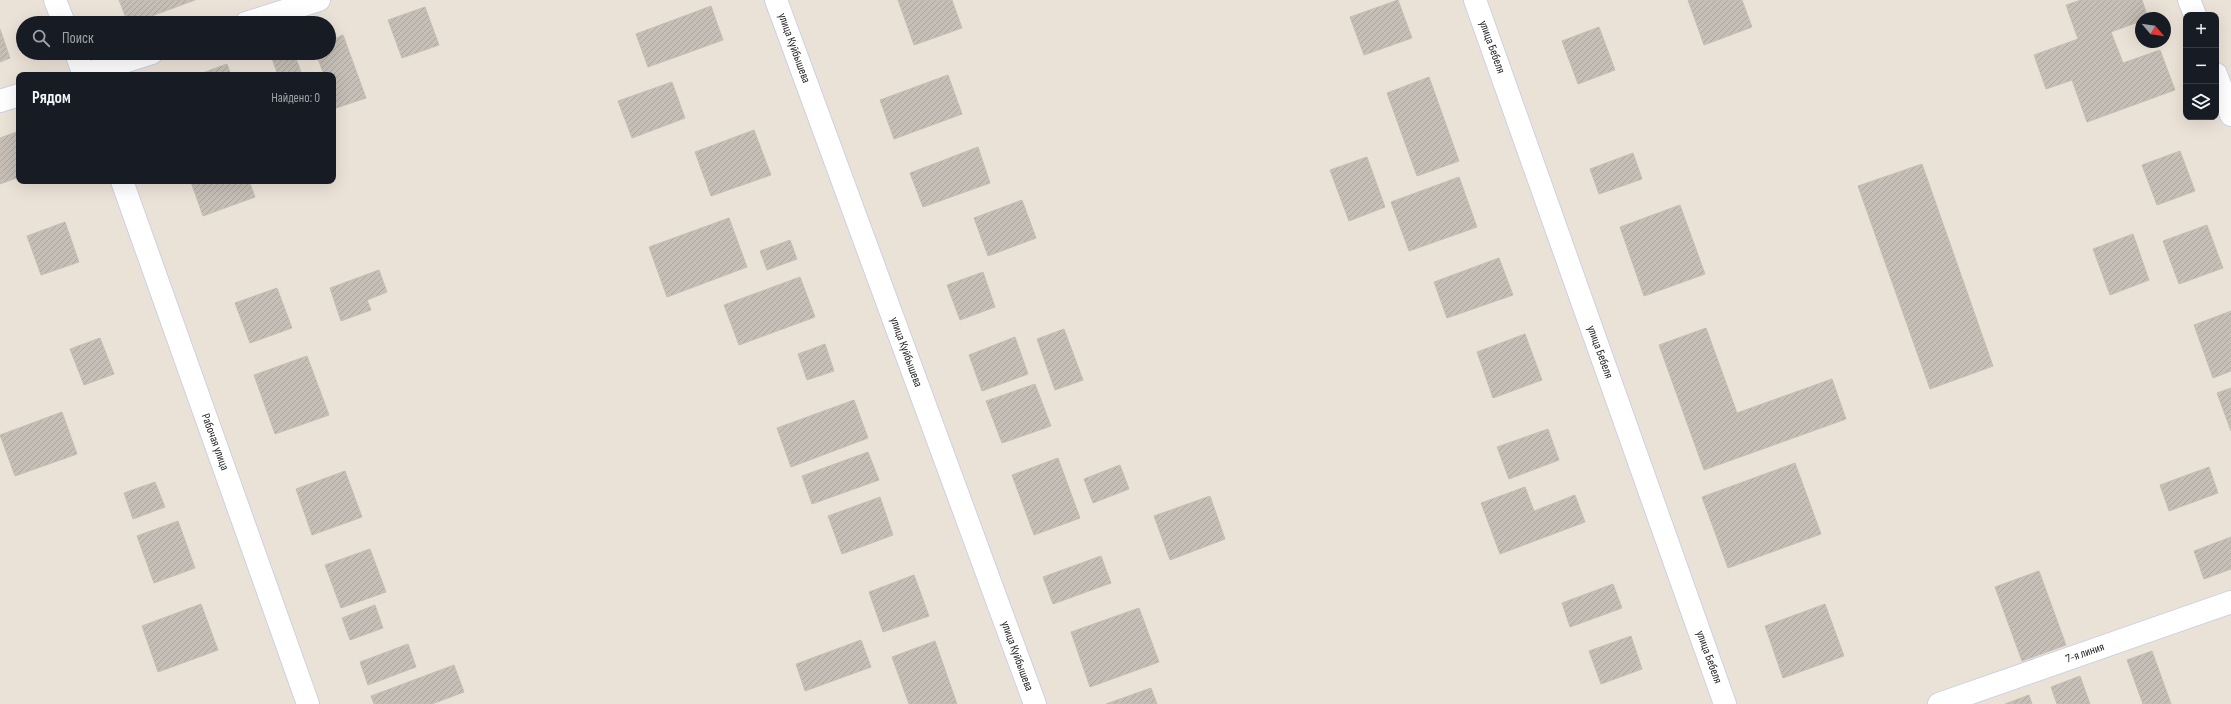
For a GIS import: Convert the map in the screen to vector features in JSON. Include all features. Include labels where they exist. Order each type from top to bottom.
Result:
[{"type":"street","points":[[55,0],[61,16]]},
{"type":"street","points":[[268,16],[319,0]]},
{"type":"street","name":"улица Куйбышева","points":[[776,0],[1035,704]]},
{"type":"street","name":"улица Бебеля","points":[[1475,0],[1725,704]]},
{"type":"street","points":[[2190,0],[2194,12]]},
{"type":"street","points":[[79,60],[83,72]]},
{"type":"street","points":[[93,72],[130,60]]},
{"type":"street","points":[[2219,82],[2231,116]]},
{"type":"street","points":[[0,101],[16,96]]},
{"type":"street","name":"Рабочая улица","points":[[123,184],[308,704]]},
{"type":"street","name":"7-я линия","points":[[1940,704],[2231,602]]},
{"type":"building","points":[[119,0],[195,0],[152,16],[125,16]]},
{"type":"building","points":[[898,0],[952,0],[962,28],[914,45]]},
{"type":"building","points":[[1398,0],[1412,38],[1364,55],[1350,17]]},
{"type":"building","points":[[1688,0],[1742,0],[1752,27],[1704,45]]},
{"type":"building","points":[[2081,0],[2142,0],[2146,12],[2135,12],[2135,23],[2111,32],[2123,63],[2160,50],[2175,90],[2087,122],[2072,80],[2046,89],[2034,55],[2078,39],[2066,5]]},
{"type":"building","points":[[711,6],[723,40],[648,67],[636,34]]},
{"type":"building","points":[[425,7],[439,45],[402,58],[388,20]]},
{"type":"building","points":[[1599,27],[1615,70],[1578,84],[1562,41]]},
{"type":"building","points":[[0,29],[10,58],[0,62]]},
{"type":"building","points":[[343,35],[366,98],[336,108],[336,72],[323,72],[319,60],[336,60],[336,38]]},
{"type":"building","points":[[272,60],[297,60],[301,72],[277,72]]},
{"type":"building","points":[[227,64],[230,72],[205,72]]},
{"type":"building","points":[[948,75],[962,114],[894,139],[880,100]]},
{"type":"building","points":[[1429,77],[1459,161],[1417,176],[1387,93]]},
{"type":"building","points":[[672,82],[685,118],[632,138],[618,101]]},
{"type":"building","points":[[754,130],[771,175],[711,196],[695,152]]},
{"type":"building","points":[[16,132],[16,178],[0,184],[0,138]]},
{"type":"building","points":[[978,147],[990,183],[923,207],[910,173]]},
{"type":"building","points":[[2180,151],[2195,191],[2157,205],[2142,165]]},
{"type":"building","points":[[1633,153],[1642,179],[1599,194],[1590,169]]},
{"type":"building","points":[[1367,157],[1385,207],[1349,221],[1330,170]]},
{"type":"building","points":[[1922,164],[1993,366],[1930,389],[1858,186]]},
{"type":"building","points":[[1459,177],[1477,227],[1409,251],[1391,202]]},
{"type":"building","points":[[192,184],[250,184],[255,197],[203,216]]},
{"type":"building","points":[[1022,200],[1036,238],[988,256],[974,218]]},
{"type":"building","points":[[1680,205],[1705,274],[1644,296],[1620,227]]},
{"type":"building","points":[[729,218],[747,267],[667,297],[649,247]]},
{"type":"building","points":[[65,222],[79,262],[41,275],[27,236]]},
{"type":"building","points":[[2207,225],[2223,268],[2179,284],[2163,241]]},
{"type":"building","points":[[2133,234],[2149,280],[2110,295],[2093,249]]},
{"type":"building","points":[[790,240],[797,259],[767,270],[760,251]]},
{"type":"building","points":[[1499,258],[1513,295],[1447,318],[1434,282]]},
{"type":"building","points":[[379,270],[387,292],[367,300],[371,310],[341,321],[330,288]]},
{"type":"building","points":[[983,272],[995,307],[960,320],[947,285]]},
{"type":"building","points":[[800,277],[815,317],[739,345],[724,305]]},
{"type":"building","points":[[277,288],[292,328],[250,343],[235,303]]},
{"type":"building","points":[[2231,311],[2231,371],[2213,378],[2194,325]]},
{"type":"building","points":[[1706,328],[1737,413],[1832,379],[1846,419],[1704,470],[1659,345]]},
{"type":"building","points":[[1064,329],[1083,380],[1055,390],[1037,339]]},
{"type":"building","points":[[1525,334],[1542,380],[1493,398],[1477,352]]},
{"type":"building","points":[[1015,337],[1028,374],[982,391],[969,355]]},
{"type":"building","points":[[100,338],[114,374],[84,385],[70,349]]},
{"type":"building","points":[[825,344],[834,371],[807,380],[798,354]]},
{"type":"building","points":[[307,356],[329,415],[275,434],[254,375]]},
{"type":"building","points":[[1035,384],[1051,426],[1002,443],[986,401]]},
{"type":"building","points":[[2231,388],[2231,431],[2217,393]]},
{"type":"building","points":[[854,400],[868,438],[791,467],[777,428]]},
{"type":"building","points":[[62,412],[77,454],[15,476],[0,435]]},
{"type":"building","points":[[1548,429],[1559,460],[1509,479],[1497,447]]},
{"type":"building","points":[[868,452],[879,480],[812,504],[802,476]]},
{"type":"building","points":[[1058,458],[1080,518],[1034,535],[1012,475]]},
{"type":"building","points":[[1795,463],[1821,534],[1728,568],[1702,497]]},
{"type":"building","points":[[1120,465],[1129,489],[1093,503],[1084,479]]},
{"type":"building","points":[[2209,467],[2218,493],[2169,511],[2160,485]]},
{"type":"building","points":[[345,471],[362,517],[312,535],[296,489]]},
{"type":"building","points":[[155,482],[165,507],[133,519],[124,493]]},
{"type":"building","points":[[1525,487],[1534,511],[1575,495],[1585,522],[1500,554],[1481,503]]},
{"type":"building","points":[[1210,496],[1225,539],[1170,560],[1154,516]]},
{"type":"building","points":[[880,497],[893,535],[842,554],[828,516]]},
{"type":"building","points":[[178,521],[195,568],[154,583],[137,536]]},
{"type":"building","points":[[2231,537],[2231,569],[2204,579],[2194,551]]},
{"type":"building","points":[[370,549],[386,592],[341,608],[325,565]]},
{"type":"building","points":[[1101,556],[1111,583],[1053,604],[1043,577]]},
{"type":"building","points":[[2039,571],[2066,645],[2022,661],[1995,587]]},
{"type":"building","points":[[914,575],[929,616],[883,632],[869,592]]},
{"type":"building","points":[[1613,584],[1622,608],[1570,627],[1562,603]]},
{"type":"building","points":[[201,604],[218,650],[158,672],[142,626]]},
{"type":"building","points":[[1825,604],[1844,656],[1783,678],[1765,626]]},
{"type":"building","points":[[375,605],[383,628],[350,640],[342,618]]},
{"type":"building","points":[[1139,608],[1159,662],[1090,687],[1071,632]]},
{"type":"building","points":[[1631,636],[1642,669],[1601,684],[1589,651]]},
{"type":"building","points":[[861,640],[871,667],[805,691],[796,664]]},
{"type":"building","points":[[935,641],[957,704],[909,704],[892,657]]},
{"type":"building","points":[[408,644],[416,667],[368,685],[360,662]]},
{"type":"building","points":[[2152,651],[2171,704],[2143,704],[2127,660]]},
{"type":"building","points":[[454,665],[464,692],[432,704],[374,704],[371,696]]},
{"type":"building","points":[[2080,676],[2090,704],[2057,704],[2051,687]]},
{"type":"building","points":[[1151,688],[1157,704],[1106,704]]},
{"type":"building","points":[[2029,695],[2032,704],[2005,704]]}]
